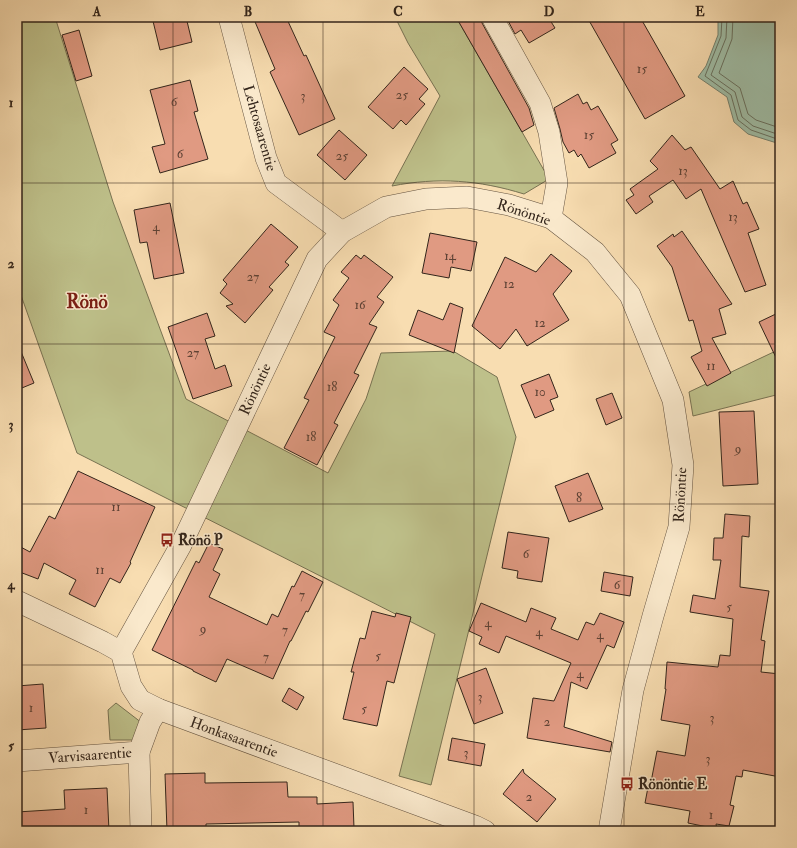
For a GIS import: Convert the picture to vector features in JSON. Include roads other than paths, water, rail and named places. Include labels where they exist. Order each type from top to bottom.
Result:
[{"type":"street","name":"Lehtosaarentie","points":[[229,17],[266,158],[276,183],[342,232]]},
{"type":"street","points":[[492,17],[540,103],[549,132],[557,183],[551,218]]},
{"type":"street","name":"Rönöntie","points":[[121,652],[181,545],[317,259],[342,232],[386,208],[426,199],[467,197],[509,205],[551,218],[595,252],[630,295],[673,400],[683,465],[680,527],[653,616],[633,690],[609,831]]},
{"type":"street","points":[[17,601],[121,652]]},
{"type":"street","name":"Honkasaarentie","points":[[121,652],[130,686],[140,700],[485,831]]},
{"type":"street","name":"Varvisaarentie","points":[[17,760],[139,752],[150,722],[158,708]]},
{"type":"street","points":[[139,752],[141,831]]},
{"type":"water","points":[[718,17],[780,17],[780,144],[748,134],[734,122],[727,97],[698,77],[706,66],[718,35]]},
{"type":"place","name":"Rönö P","points":[[167,540]]},
{"type":"place","name":"Rönöntie E","points":[[627,784]]},
{"type":"district","name":"Rönö","points":[[87,301]]}]
